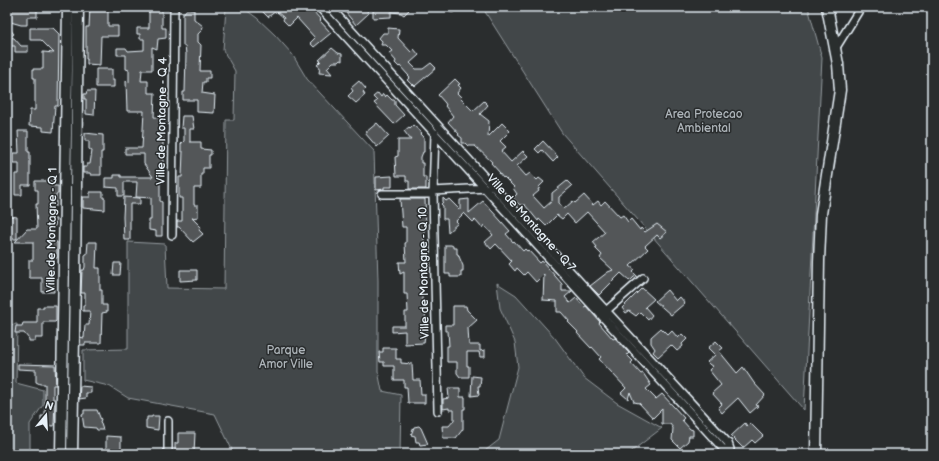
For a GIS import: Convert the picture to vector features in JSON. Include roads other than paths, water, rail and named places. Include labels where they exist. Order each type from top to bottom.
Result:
[{"type":"street","name":"Ville de Montagne - Q 1","points":[[68,7],[72,91],[75,278],[72,454]]},
{"type":"street","name":"Ville de Montagne - Q 1","points":[[61,454],[65,277],[72,91],[78,7]]},
{"type":"street","name":"Ville de Montagne - Q 4","points":[[172,235],[174,7]]},
{"type":"street","name":"Ville de Montagne - Q 7","points":[[320,7],[485,188],[597,307],[606,311],[728,443],[730,449],[726,454],[597,307],[494,187],[330,7]]},
{"type":"street","points":[[816,454],[819,261],[822,214],[840,90],[838,64],[827,7]]},
{"type":"street","points":[[835,49],[861,7]]},
{"type":"street","name":"Ville de Montagne - Q 10","points":[[437,124],[435,134],[433,193],[438,411]]},
{"type":"street","points":[[382,194],[433,193],[494,187]]},
{"type":"street","points":[[65,277],[75,278]]},
{"type":"street","points":[[606,311],[643,278]]},
{"type":"street","points":[[168,421],[168,454]]},
{"type":"lane","points":[[442,7],[452,10]]},
{"type":"park label","name":"Area Protecao Ambiental","points":[[704,121]]},
{"type":"park label","name":"Parque Amor Ville","points":[[286,357]]}]
